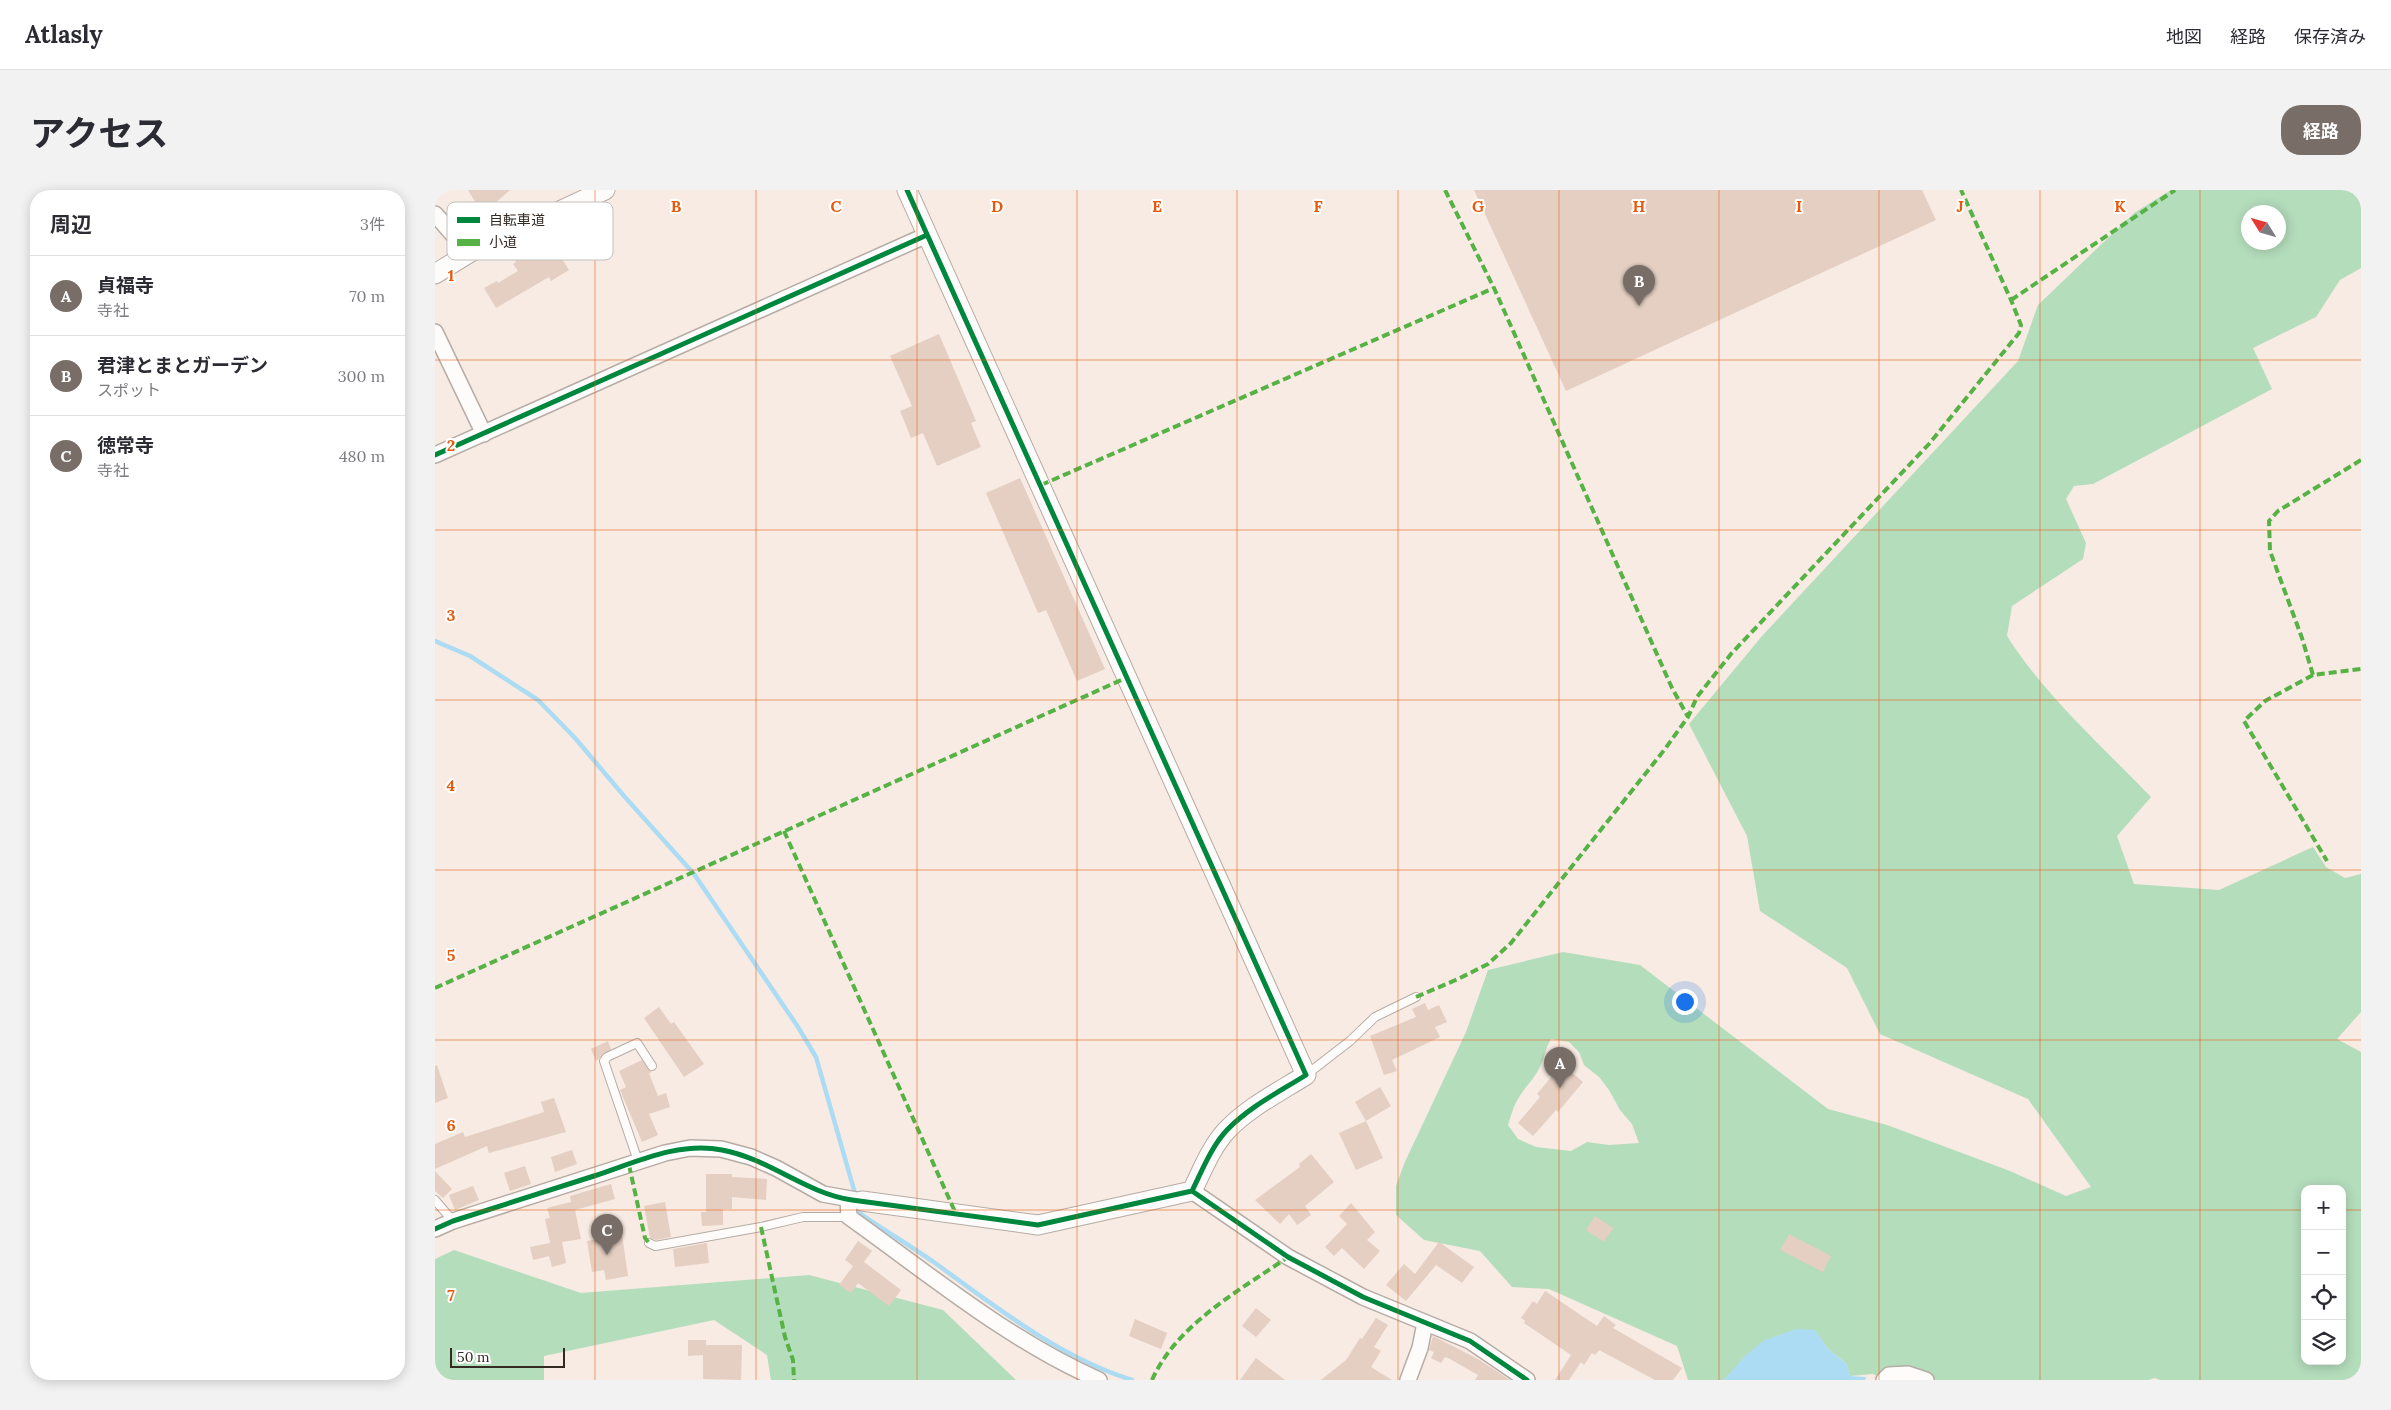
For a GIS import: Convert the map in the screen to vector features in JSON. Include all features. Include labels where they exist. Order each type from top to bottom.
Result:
[{"type":"street","points":[[579,202],[605,190]]},
{"type":"street","points":[[907,190],[1306,1075],[1249,1112],[1226,1131],[1205,1163],[1192,1191]]},
{"type":"street","points":[[435,214],[447,228]]},
{"type":"street","points":[[435,455],[927,236]]},
{"type":"street","points":[[435,274],[458,260]]},
{"type":"street","points":[[435,332],[484,434]]},
{"type":"street","points":[[435,1229],[453,1221],[638,1162],[691,1148],[721,1149],[751,1158],[776,1168],[823,1194],[1038,1226],[1192,1191],[1288,1256],[1363,1297],[1470,1341],[1527,1380]]},
{"type":"street","points":[[854,1200],[849,1217],[991,1318],[1071,1368],[1099,1380]]},
{"type":"street","points":[[1408,1380],[1420,1348],[1425,1323]]},
{"type":"street","points":[[1884,1380],[1889,1375],[1908,1374],[1926,1380]]},
{"type":"lane","points":[[1306,1075],[1350,1041],[1375,1016],[1416,996]]},
{"type":"lane","points":[[638,1162],[605,1061],[607,1057],[637,1043],[652,1066]]},
{"type":"lane","points":[[435,1200],[453,1221]]},
{"type":"lane","points":[[649,1243],[655,1246],[761,1227],[803,1217],[849,1217]]},
{"type":"green space","points":[[2171,190],[2361,190],[2361,268],[2340,280],[2316,317],[2253,348],[2272,389],[2093,484],[2074,486],[2066,499],[2086,543],[2083,559],[2012,606],[2007,636],[2056,700],[2151,797],[2117,836],[2134,884],[2219,890],[2313,847],[2326,867],[2345,878],[2361,874],[2361,1012],[2337,1039],[2361,1052],[2361,1380],[2160,1380],[2155,1378],[2148,1380],[1884,1380],[1873,1374],[1850,1376],[1846,1363],[1829,1350],[1815,1331],[1799,1331],[1786,1333],[1764,1344],[1724,1380],[1688,1380],[1677,1346],[1549,1289],[1512,1287],[1480,1251],[1424,1240],[1396,1215],[1396,1186],[1404,1164],[1466,1032],[1488,970],[1563,952],[1640,965],[1828,1109],[1887,1125],[2010,1171],[2066,1196],[2091,1187],[2028,1099],[1880,1034],[1847,968],[1760,911],[1747,836],[1689,724],[1762,636],[2018,361],[2038,305],[2134,213]],"holes":[[[1551,1039],[1569,1042],[1579,1052],[1584,1065],[1599,1077],[1620,1110],[1632,1124],[1639,1143],[1609,1145],[1587,1142],[1571,1151],[1536,1147],[1518,1139],[1508,1125],[1511,1115],[1520,1095],[1540,1067]]]},
{"type":"green space","points":[[454,1250],[581,1293],[809,1275],[943,1310],[1016,1380],[771,1380],[767,1355],[714,1320],[544,1356],[544,1380],[435,1380],[435,1259]]},
{"type":"water","points":[[1796,1329],[1815,1330],[1829,1350],[1846,1363],[1850,1376],[1866,1377],[1865,1380],[1724,1380],[1743,1358],[1763,1341]]},
{"type":"building","points":[[468,190],[510,190],[496,202],[475,202]]},
{"type":"building","points":[[1474,190],[1922,190],[1936,220],[1566,391]]},
{"type":"building","points":[[514,260],[563,260],[569,270],[551,281],[549,277],[496,308],[484,288],[497,281],[498,283],[518,271],[513,264],[516,262]]},
{"type":"building","points":[[939,334],[976,421],[971,423],[981,447],[937,466],[923,433],[911,438],[900,411],[912,406],[890,356]]},
{"type":"building","points":[[1020,478],[1105,669],[1077,681],[1046,610],[1038,613],[986,493]]},
{"type":"building","points":[[1425,1003],[1428,1010],[1439,1005],[1447,1022],[1435,1027],[1440,1037],[1392,1060],[1397,1071],[1384,1075],[1370,1036],[1416,1017],[1412,1009]]},
{"type":"building","points":[[659,1007],[671,1024],[674,1022],[704,1064],[684,1077],[644,1018]]},
{"type":"building","points":[[608,1041],[611,1049],[596,1061],[591,1049]]},
{"type":"building","points":[[642,1060],[652,1072],[649,1073],[658,1096],[666,1093],[670,1107],[649,1114],[658,1135],[642,1142],[620,1090],[626,1087],[619,1071]]},
{"type":"building","points":[[1562,1064],[1583,1082],[1558,1112],[1556,1110],[1533,1136],[1518,1123],[1540,1097],[1537,1094]]},
{"type":"building","points":[[437,1065],[448,1098],[435,1103],[435,1066]]},
{"type":"building","points":[[1380,1087],[1391,1106],[1366,1121],[1355,1102]]},
{"type":"building","points":[[554,1098],[566,1132],[489,1153],[487,1146],[435,1169],[435,1144],[463,1132],[465,1137],[544,1112],[541,1102]]},
{"type":"building","points":[[1366,1121],[1383,1158],[1356,1170],[1339,1133]]},
{"type":"building","points":[[572,1150],[577,1164],[555,1172],[551,1157]]},
{"type":"building","points":[[1311,1154],[1334,1182],[1305,1206],[1311,1215],[1297,1225],[1289,1214],[1280,1224],[1255,1200],[1300,1167],[1299,1164]]},
{"type":"building","points":[[525,1166],[531,1184],[510,1191],[504,1173]]},
{"type":"building","points":[[435,1171],[452,1189],[443,1198],[435,1191]]},
{"type":"building","points":[[706,1174],[732,1174],[732,1177],[767,1179],[766,1200],[732,1197],[732,1209],[723,1209],[723,1225],[702,1226],[701,1212],[706,1212]]},
{"type":"building","points":[[611,1184],[615,1199],[575,1210],[581,1239],[562,1242],[566,1263],[552,1267],[549,1256],[533,1260],[530,1247],[550,1243],[545,1219],[550,1218],[547,1208],[571,1202],[570,1196]]},
{"type":"building","points":[[473,1186],[479,1200],[455,1210],[449,1195]]},
{"type":"building","points":[[665,1202],[671,1237],[656,1240],[650,1238],[644,1206]]},
{"type":"building","points":[[1351,1203],[1375,1232],[1367,1240],[1380,1251],[1364,1269],[1342,1248],[1334,1256],[1325,1247],[1347,1224],[1339,1216]]},
{"type":"building","points":[[1595,1216],[1613,1228],[1604,1242],[1586,1230]]},
{"type":"building","points":[[1789,1234],[1831,1256],[1823,1272],[1780,1250]]},
{"type":"building","points":[[622,1235],[628,1276],[606,1280],[604,1270],[592,1272],[587,1241]]},
{"type":"building","points":[[858,1241],[872,1251],[864,1262],[901,1290],[889,1306],[858,1283],[851,1293],[839,1285],[853,1266],[845,1260]]},
{"type":"building","points":[[1439,1242],[1474,1267],[1462,1283],[1436,1265],[1406,1301],[1386,1285],[1404,1264],[1415,1274]]},
{"type":"building","points":[[707,1243],[709,1263],[675,1267],[673,1249]]},
{"type":"building","points":[[1545,1291],[1597,1326],[1604,1316],[1616,1325],[1613,1328],[1682,1368],[1673,1380],[1655,1380],[1599,1350],[1595,1355],[1592,1353],[1584,1365],[1581,1362],[1569,1380],[1555,1380],[1571,1355],[1524,1323],[1525,1321],[1521,1318],[1533,1301],[1537,1304]]},
{"type":"building","points":[[1256,1308],[1271,1320],[1256,1337],[1242,1326]]},
{"type":"building","points":[[1376,1318],[1388,1325],[1374,1347],[1381,1351],[1371,1367],[1392,1380],[1321,1380],[1346,1360]]},
{"type":"building","points":[[1135,1319],[1167,1333],[1161,1349],[1129,1336]]},
{"type":"building","points":[[1433,1336],[1478,1359],[1510,1380],[1475,1380],[1478,1375],[1450,1359],[1445,1357],[1441,1363],[1431,1358],[1434,1352],[1429,1350]]},
{"type":"building","points":[[688,1340],[706,1340],[706,1345],[742,1345],[741,1380],[703,1379],[703,1355],[688,1356]]},
{"type":"building","points":[[1256,1358],[1285,1380],[1240,1380]]},
{"type":"waterway","points":[[435,641],[470,656],[538,700],[575,738],[694,874],[798,1027],[816,1057],[856,1197]]},
{"type":"waterway","points":[[858,1205],[861,1214],[1029,1329],[1079,1358],[1132,1380]]},
{"type":"marked path","points":[[1445,190],[1494,288],[1672,688],[1688,717]]},
{"type":"marked path","points":[[1416,997],[1488,964],[1511,943],[1665,749],[1688,717],[1697,697],[1731,654],[1929,444],[2019,333],[2021,325],[2011,300],[1961,190]]},
{"type":"marked path","points":[[2011,300],[2175,190]]},
{"type":"marked path","points":[[1041,485],[1494,288]]},
{"type":"marked path","points":[[2361,460],[2278,511],[2269,521],[2270,551],[2302,638],[2313,675],[2361,669]]},
{"type":"marked path","points":[[2313,675],[2265,701],[2244,721],[2327,861]]},
{"type":"marked path","points":[[435,988],[1128,677]]},
{"type":"marked path","points":[[784,831],[956,1214]]},
{"type":"marked path","points":[[629,1165],[645,1238],[649,1243]]},
{"type":"marked path","points":[[761,1227],[785,1337],[793,1360],[794,1380]]},
{"type":"marked path","points":[[1152,1380],[1163,1360],[1193,1325],[1230,1296],[1288,1257]]},
{"type":"cycle path","points":[[907,190],[1306,1075],[1255,1107],[1227,1130],[1212,1151],[1192,1191]]},
{"type":"cycle path","points":[[435,455],[927,235]]},
{"type":"cycle path","points":[[435,1229],[453,1221],[641,1160],[689,1148],[706,1148],[739,1154],[819,1190],[852,1200],[1038,1225],[1192,1191],[1288,1257],[1363,1297],[1470,1341],[1527,1380]]},
{"type":"place","name":"君津とまとガーデン","points":[[1639,306]]},
{"type":"place","name":"貞福寺","points":[[1560,1088]]},
{"type":"place","name":"徳常寺","points":[[607,1255]]}]
